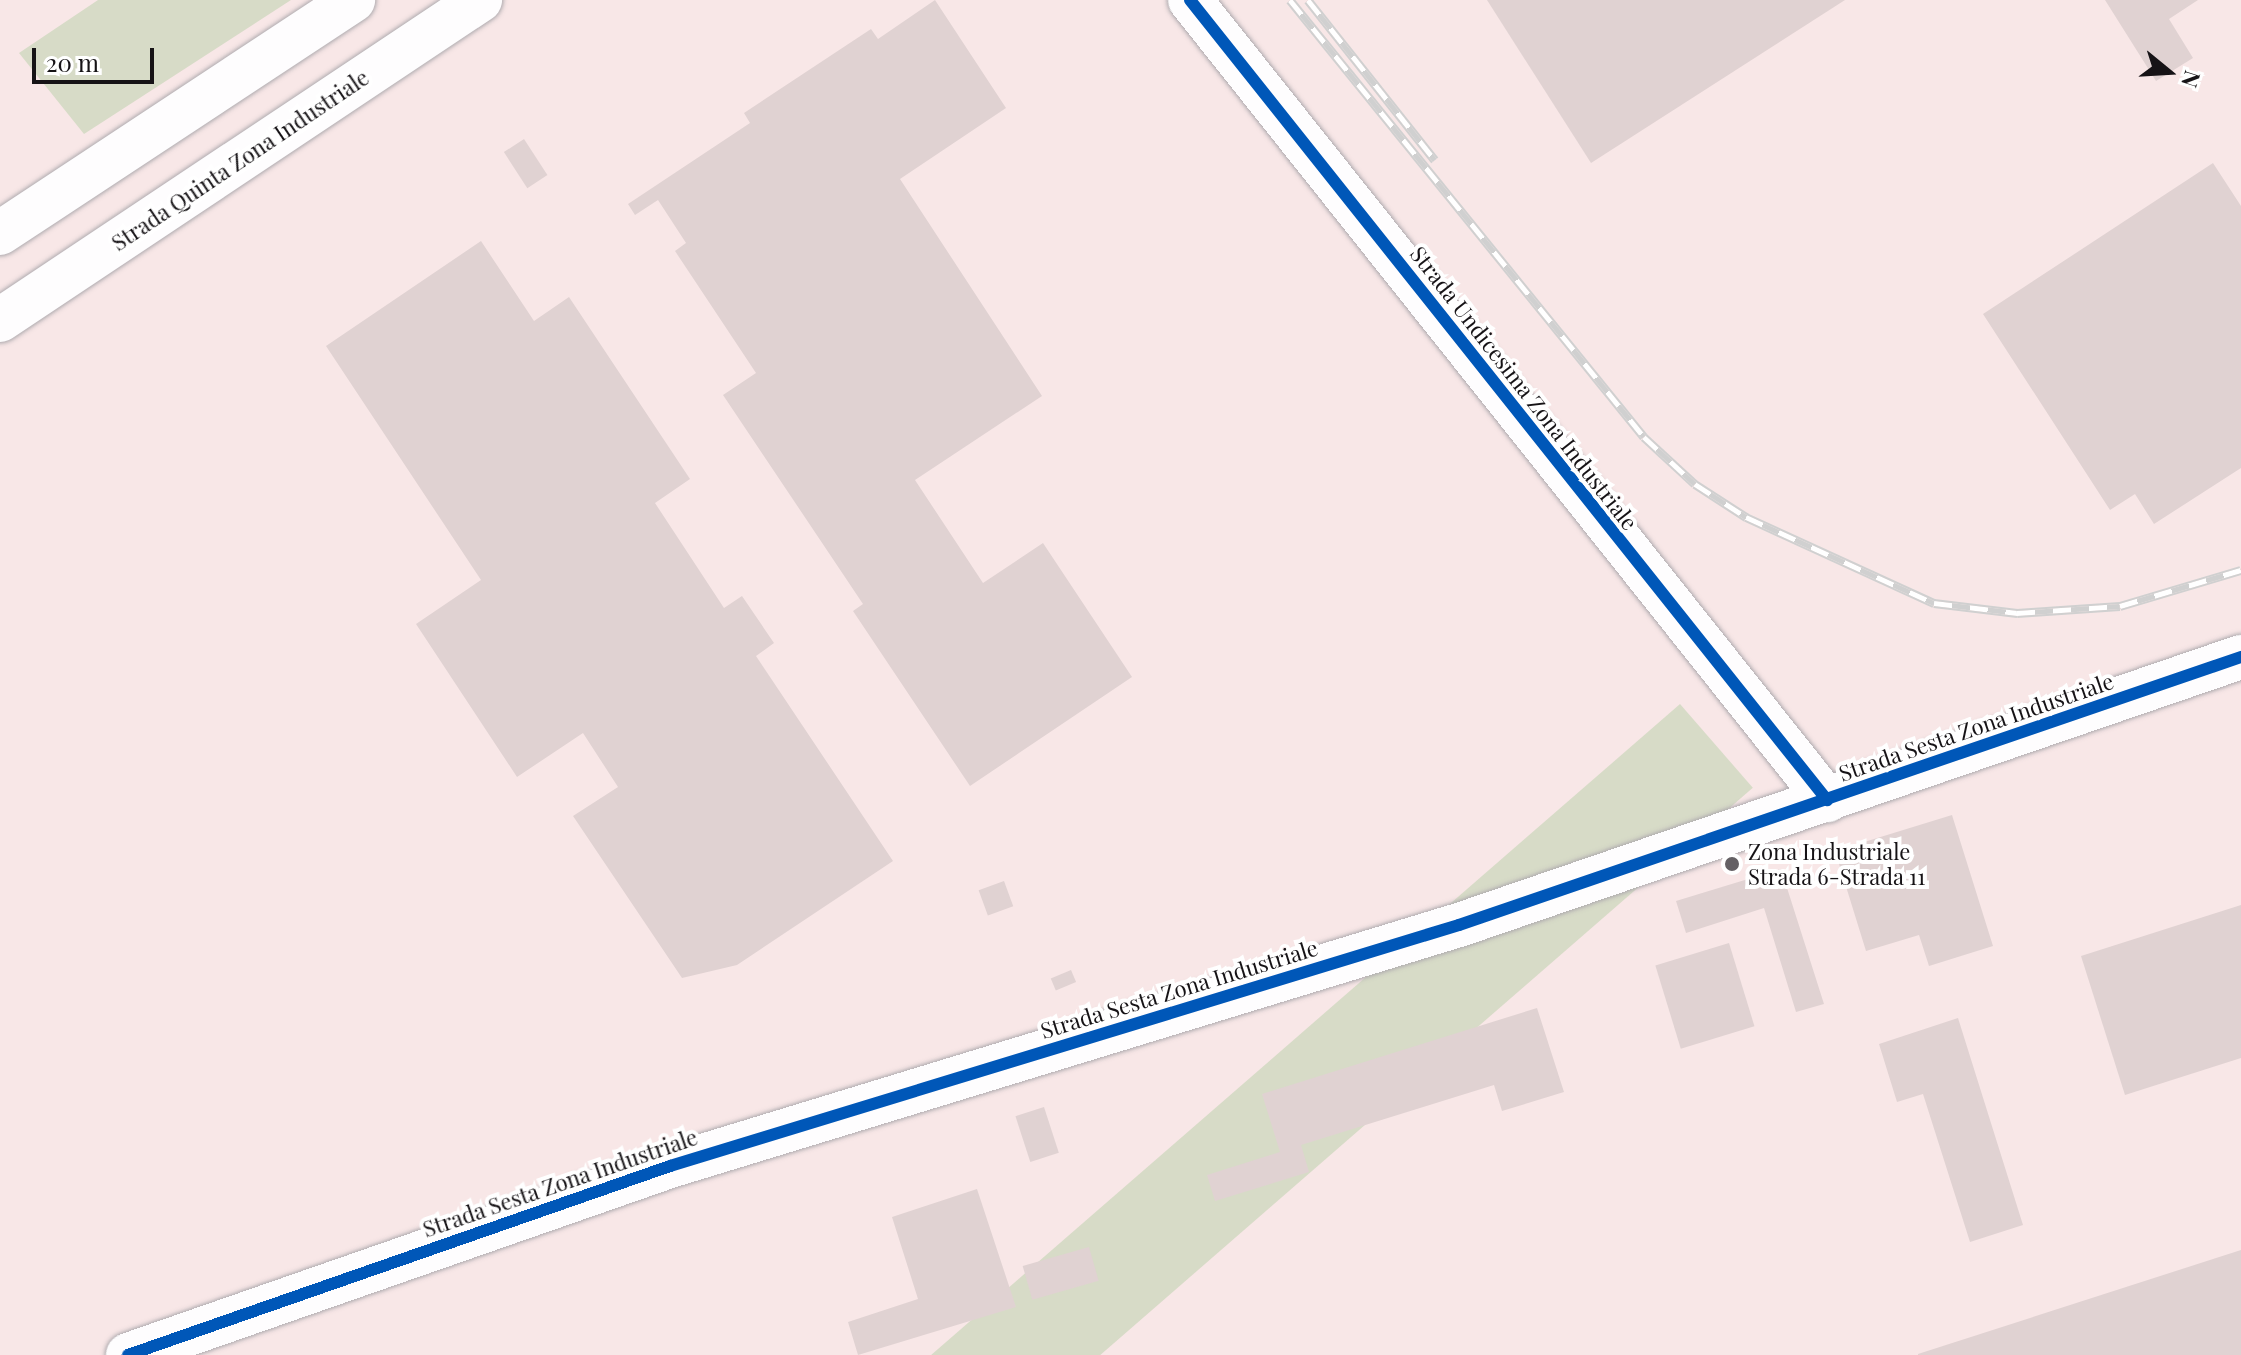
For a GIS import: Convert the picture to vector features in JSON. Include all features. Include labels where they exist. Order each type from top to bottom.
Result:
[{"type":"street","points":[[0,233],[353,0]]},
{"type":"street","name":"Strada Quinta Zona Industriale","points":[[0,320],[480,0]]},
{"type":"street","name":"Strada Undicesima Zona Industriale","points":[[1190,0],[1827,800]]},
{"type":"street","name":"Strada Sesta Zona Industriale","points":[[128,1355],[670,1166],[1459,925],[2241,657]]},
{"type":"shaded area","points":[[0,0],[2241,0],[2241,1355],[0,1355]]},
{"type":"green space","points":[[98,0],[291,0],[84,134],[19,53]]},
{"type":"green space","points":[[1680,704],[1753,788],[1100,1355],[931,1355]]},
{"type":"building","points":[[935,0],[1006,108],[900,179],[1042,396],[915,480],[983,583],[1043,543],[1132,677],[970,786],[853,611],[863,604],[723,395],[756,373],[675,251],[686,243],[658,200],[635,215],[628,204],[750,123],[744,113],[871,29],[878,39]]},
{"type":"building","points":[[1487,0],[1845,0],[1591,163]]},
{"type":"building","points":[[2105,0],[2198,0],[2169,19],[2193,58],[2156,81]]},
{"type":"building","points":[[524,139],[547,175],[527,188],[504,152]]},
{"type":"building","points":[[2213,163],[2241,206],[2241,468],[2154,524],[2135,494],[2110,510],[1983,314]]},
{"type":"building","points":[[481,241],[534,321],[569,297],[690,479],[655,503],[724,608],[742,596],[774,643],[756,656],[893,861],[737,965],[682,978],[573,816],[618,787],[583,733],[517,777],[416,624],[481,580],[326,346]]},
{"type":"building","points":[[1952,815],[1993,946],[1929,966],[1919,935],[1866,951],[1835,851]]},
{"type":"building","points":[[1781,869],[1824,1004],[1796,1012],[1764,908],[1686,933],[1676,901]]},
{"type":"building","points":[[1004,881],[1013,906],[988,916],[979,890]]},
{"type":"building","points":[[2241,905],[2241,1058],[2125,1095],[2081,956]]},
{"type":"building","points":[[1729,943],[1754,1026],[1681,1049],[1655,966]]},
{"type":"building","points":[[1071,970],[1076,982],[1056,991],[1051,979]]},
{"type":"building","points":[[1537,1008],[1564,1092],[1502,1111],[1494,1085],[1301,1145],[1309,1172],[1215,1201],[1207,1175],[1280,1152],[1262,1094]]},
{"type":"building","points":[[1958,1018],[2023,1225],[1970,1242],[1923,1094],[1897,1102],[1879,1044]]},
{"type":"building","points":[[1044,1107],[1059,1153],[1030,1162],[1015,1116]]},
{"type":"building","points":[[977,1189],[1016,1307],[858,1355],[848,1322],[918,1299],[892,1217]]},
{"type":"building","points":[[1089,1247],[1099,1281],[1032,1300],[1023,1266]]},
{"type":"building","points":[[2241,1250],[2241,1355],[1918,1355],[1918,1354]]},
{"type":"railway","points":[[1290,0],[1644,437],[1695,484],[1746,517],[1934,603],[2017,613],[2120,606],[2241,570]]},
{"type":"railway","points":[[1308,0],[1435,160]]},
{"type":"cycle path","points":[[1190,0],[1827,800]]},
{"type":"cycle path","points":[[128,1355],[670,1166],[1459,925],[2241,657]]},
{"type":"place","name":"Zona Industriale Strada 6-Strada 11","points":[[1732,864]]}]
